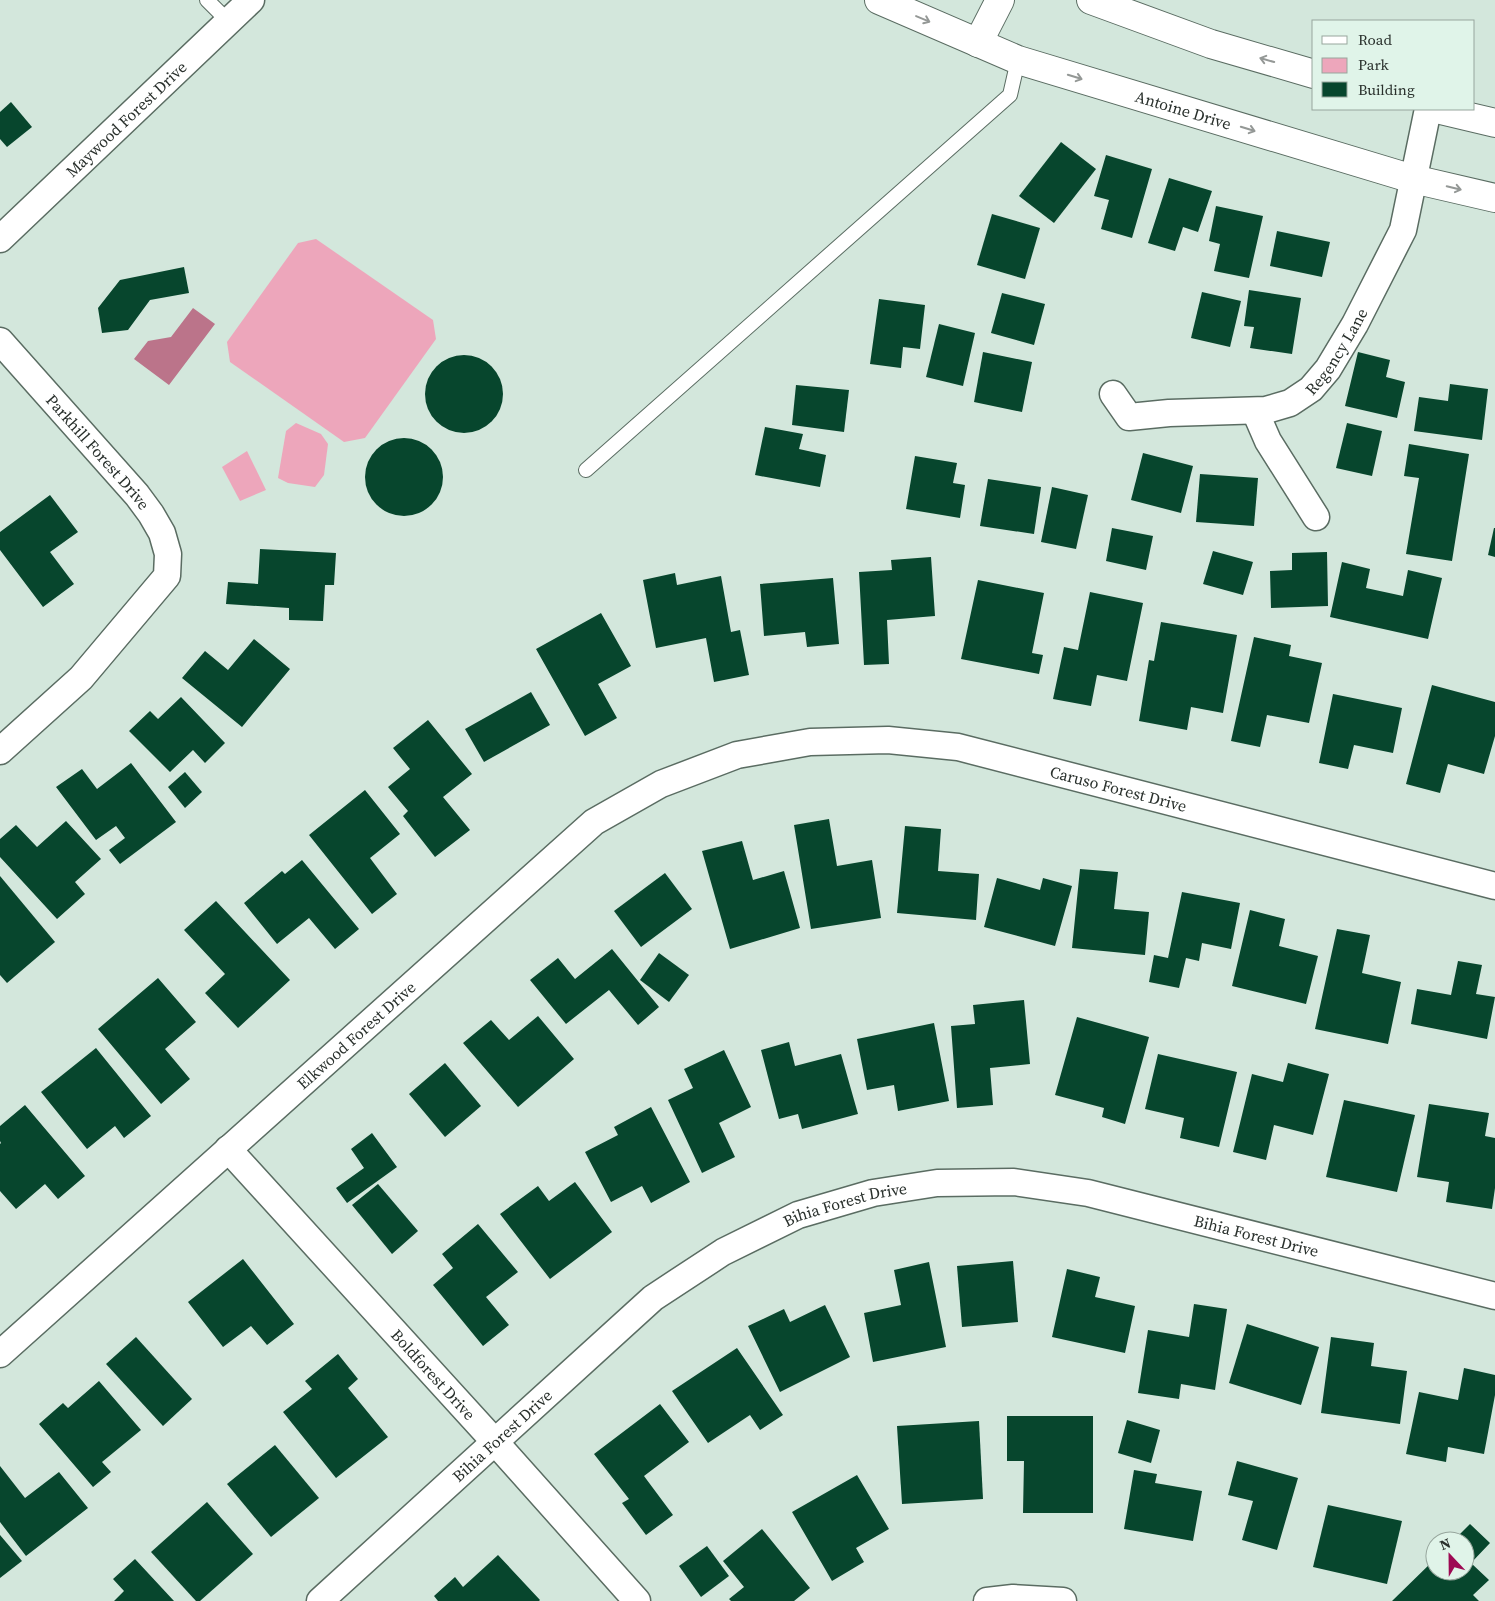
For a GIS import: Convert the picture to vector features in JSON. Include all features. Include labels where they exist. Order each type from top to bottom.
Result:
[{"type":"main road","name":"Antoine Drive","points":[[879,0],[1018,60],[1413,179],[1495,198]]},
{"type":"main road","points":[[978,43],[1000,0]]},
{"type":"main road","points":[[1091,0],[1211,44],[1312,73]]},
{"type":"main road","points":[[1441,110],[1495,122]]},
{"type":"street","name":"Maywood Forest Drive","points":[[0,239],[250,0]]},
{"type":"street","name":"Regency Lane","points":[[1114,394],[1129,417],[1169,413],[1266,410],[1290,403],[1311,389],[1328,369],[1355,324],[1403,230],[1428,110]]},
{"type":"street","name":"Parkhill Forest Drive","points":[[0,340],[137,496],[151,514],[162,533],[168,554],[167,576],[81,678],[0,751]]},
{"type":"street","points":[[1255,411],[1268,441],[1316,517]]},
{"type":"street","name":"Caruso Forest Drive","points":[[737,755],[810,742],[888,740],[958,747],[1495,886]]},
{"type":"street","name":"Elkwood Forest Drive","points":[[0,1354],[594,822],[661,784],[737,755]]},
{"type":"street","name":"Boldforest Drive","points":[[228,1149],[637,1601]]},
{"type":"street","name":"Bihia Forest Drive","points":[[320,1601],[653,1298],[723,1252],[798,1215],[873,1193],[937,1183],[1014,1182],[1088,1192],[1495,1296]]},
{"type":"street","points":[[987,1601],[1013,1598],[1063,1601]]},
{"type":"lane","points":[[207,0],[228,21]]},
{"type":"lane","points":[[586,470],[1010,94],[1018,60]]},
{"type":"green space","points":[[316,239],[433,320],[436,339],[365,438],[344,442],[230,362],[227,342],[298,243]]},
{"type":"green space","points":[[296,423],[321,434],[328,444],[324,475],[315,487],[288,483],[278,478],[286,431]]},
{"type":"green space","points":[[247,451],[266,490],[240,501],[222,467]]},
{"type":"shaded area","points":[[193,308],[215,324],[169,385],[134,359],[148,341],[171,337]]},
{"type":"building","points":[[11,102],[32,127],[7,147],[0,139],[0,112]]},
{"type":"building","points":[[1061,142],[1096,169],[1054,223],[1019,196]]},
{"type":"building","points":[[1106,155],[1152,169],[1132,238],[1101,229],[1109,200],[1094,196]]},
{"type":"building","points":[[1169,178],[1212,191],[1198,232],[1183,227],[1175,251],[1148,243]]},
{"type":"building","points":[[1216,206],[1263,216],[1249,278],[1214,271],[1220,244],[1209,241]]},
{"type":"building","points":[[992,214],[1040,228],[1025,279],[977,265]]},
{"type":"building","points":[[1277,231],[1330,242],[1322,277],[1270,266]]},
{"type":"building","points":[[184,267],[189,293],[150,300],[128,330],[102,333],[98,308],[120,280]]},
{"type":"building","points":[[1249,290],[1301,298],[1292,354],[1250,348],[1254,327],[1244,326]]},
{"type":"building","points":[[1202,292],[1241,301],[1230,347],[1191,338]]},
{"type":"building","points":[[1002,293],[1045,304],[1034,345],[991,333]]},
{"type":"building","points":[[879,299],[925,305],[920,349],[903,347],[901,368],[870,364]]},
{"type":"building","points":[[939,324],[975,333],[963,386],[926,377]]},
{"type":"building","points":[[983,352],[1032,362],[1022,412],[974,402]]},
{"type":"building","points":[[1358,352],[1390,360],[1386,377],[1405,382],[1397,418],[1345,406]]},
{"type":"building","points":[[464,355],[479,358],[492,366],[500,379],[503,394],[500,409],[492,422],[479,430],[464,433],[449,430],[436,422],[428,409],[425,394],[428,379],[436,366],[449,358]]},
{"type":"building","points":[[1450,384],[1488,389],[1482,440],[1414,431],[1419,397],[1448,401]]},
{"type":"building","points":[[796,385],[849,390],[844,432],[792,425]]},
{"type":"building","points":[[1347,423],[1382,431],[1372,476],[1336,468]]},
{"type":"building","points":[[765,427],[803,434],[799,449],[826,455],[820,487],[755,475]]},
{"type":"building","points":[[404,438],[419,441],[432,449],[440,462],[443,477],[440,492],[432,505],[419,513],[404,516],[389,513],[376,505],[368,492],[365,477],[368,462],[376,449],[389,441]]},
{"type":"building","points":[[1409,444],[1469,454],[1452,561],[1406,554],[1419,478],[1404,476]]},
{"type":"building","points":[[1143,453],[1193,466],[1181,513],[1131,500]]},
{"type":"building","points":[[915,456],[957,463],[953,483],[965,485],[960,518],[906,509]]},
{"type":"building","points":[[1200,474],[1258,478],[1254,526],[1196,522]]},
{"type":"building","points":[[988,479],[1041,487],[1034,534],[980,526]]},
{"type":"building","points":[[1052,487],[1088,495],[1076,549],[1041,542]]},
{"type":"building","points":[[50,495],[78,532],[50,552],[74,584],[43,607],[0,550],[0,532]]},
{"type":"building","points":[[1112,528],[1153,536],[1146,570],[1106,561]]},
{"type":"building","points":[[1495,528],[1495,557],[1488,555]]},
{"type":"building","points":[[260,549],[336,553],[334,585],[325,585],[323,621],[289,620],[289,608],[226,604],[228,582],[258,584]]},
{"type":"building","points":[[1213,551],[1253,562],[1243,595],[1203,584]]},
{"type":"building","points":[[1327,552],[1328,606],[1271,608],[1270,571],[1292,570],[1292,553]]},
{"type":"building","points":[[931,557],[935,616],[887,620],[889,664],[864,665],[859,572],[892,570],[891,560]]},
{"type":"building","points":[[1342,562],[1370,569],[1366,588],[1403,596],[1408,570],[1442,578],[1428,639],[1330,617]]},
{"type":"building","points":[[675,573],[677,585],[721,576],[731,632],[740,630],[749,675],[714,682],[706,638],[656,648],[643,580]]},
{"type":"building","points":[[833,578],[839,644],[807,647],[805,632],[764,636],[760,584]]},
{"type":"building","points":[[978,580],[1044,593],[1032,653],[1043,655],[1039,674],[961,659]]},
{"type":"building","points":[[1090,592],[1143,603],[1127,681],[1097,675],[1091,706],[1053,699],[1064,647],[1078,650]]},
{"type":"building","points":[[601,613],[631,666],[598,684],[617,718],[585,736],[536,649]]},
{"type":"building","points":[[1161,622],[1237,635],[1223,713],[1191,707],[1187,730],[1139,721],[1149,660],[1154,661]]},
{"type":"building","points":[[1254,637],[1291,645],[1289,656],[1322,663],[1309,723],[1267,715],[1260,747],[1231,741]]},
{"type":"building","points":[[254,639],[290,669],[242,727],[182,678],[205,651],[228,670]]},
{"type":"building","points":[[1432,685],[1495,702],[1495,736],[1484,774],[1448,764],[1440,793],[1406,784]]},
{"type":"building","points":[[531,692],[550,725],[484,762],[465,729]]},
{"type":"building","points":[[1333,694],[1402,708],[1393,753],[1354,745],[1348,769],[1319,763]]},
{"type":"building","points":[[181,697],[225,743],[205,763],[193,750],[170,772],[129,731],[150,711],[158,719]]},
{"type":"building","points":[[428,720],[472,774],[443,797],[470,830],[435,857],[403,816],[408,811],[388,787],[410,769],[393,748]]},
{"type":"building","points":[[131,763],[176,822],[120,864],[109,850],[125,838],[116,826],[96,840],[56,787],[82,769],[97,789]]},
{"type":"building","points":[[185,772],[202,792],[185,808],[168,787]]},
{"type":"building","points":[[365,790],[400,834],[370,858],[397,894],[372,914],[309,835]]},
{"type":"building","points":[[829,819],[837,866],[872,860],[881,918],[811,929],[794,825]]},
{"type":"building","points":[[66,821],[101,859],[75,882],[85,894],[57,919],[0,857],[0,839],[16,825],[37,847]]},
{"type":"building","points":[[905,826],[941,829],[938,871],[979,874],[976,920],[897,913]]},
{"type":"building","points":[[742,841],[753,880],[784,871],[800,928],[730,949],[702,851]]},
{"type":"building","points":[[302,860],[359,929],[335,949],[309,918],[277,944],[244,903],[282,871],[285,874]]},
{"type":"building","points":[[1080,869],[1118,872],[1114,909],[1149,912],[1145,955],[1072,948]]},
{"type":"building","points":[[665,873],[692,909],[641,947],[614,911]]},
{"type":"building","points":[[0,876],[55,942],[7,983],[0,975]]},
{"type":"building","points":[[997,878],[1040,890],[1043,878],[1072,886],[1055,946],[984,927]]},
{"type":"building","points":[[1182,892],[1240,903],[1231,949],[1202,943],[1199,961],[1186,958],[1179,988],[1149,982],[1154,955],[1168,958]]},
{"type":"building","points":[[216,901],[290,980],[238,1028],[205,993],[225,974],[184,930]]},
{"type":"building","points":[[1250,910],[1285,919],[1279,946],[1318,956],[1306,1004],[1232,986]]},
{"type":"building","points":[[1337,929],[1370,935],[1362,973],[1401,982],[1388,1044],[1315,1029]]},
{"type":"building","points":[[612,949],[659,1007],[638,1025],[609,990],[566,1024],[530,980],[558,958],[575,979]]},
{"type":"building","points":[[659,953],[689,975],[669,1002],[640,980]]},
{"type":"building","points":[[1458,961],[1482,965],[1476,994],[1495,997],[1487,1039],[1411,1024],[1417,989],[1451,995]]},
{"type":"building","points":[[158,978],[196,1022],[165,1049],[190,1079],[161,1104],[98,1029]]},
{"type":"building","points":[[1024,1000],[1030,1064],[990,1068],[993,1105],[957,1108],[951,1026],[975,1024],[973,1005]]},
{"type":"building","points":[[538,1016],[574,1059],[518,1107],[463,1043],[491,1020],[509,1040]]},
{"type":"building","points":[[1077,1017],[1149,1037],[1125,1124],[1102,1117],[1104,1108],[1055,1095]]},
{"type":"building","points":[[934,1023],[949,1101],[898,1111],[894,1085],[867,1090],[857,1039]]},
{"type":"building","points":[[789,1042],[795,1066],[841,1054],[858,1114],[802,1129],[798,1114],[779,1119],[761,1050]]},
{"type":"building","points":[[96,1048],[151,1116],[124,1138],[115,1126],[87,1149],[41,1092]]},
{"type":"building","points":[[724,1050],[751,1107],[719,1123],[735,1157],[702,1173],[668,1100],[693,1088],[684,1069]]},
{"type":"building","points":[[1158,1054],[1237,1072],[1219,1147],[1180,1138],[1184,1118],[1145,1109]]},
{"type":"building","points":[[445,1063],[481,1106],[445,1137],[409,1094]]},
{"type":"building","points":[[1288,1063],[1329,1074],[1313,1135],[1274,1125],[1266,1160],[1233,1152],[1252,1074],[1283,1082]]},
{"type":"building","points":[[1344,1100],[1415,1115],[1397,1192],[1326,1177]]},
{"type":"building","points":[[1429,1104],[1489,1113],[1485,1136],[1495,1138],[1495,1188],[1492,1209],[1446,1202],[1449,1182],[1417,1177]]},
{"type":"building","points":[[25,1105],[85,1176],[58,1199],[45,1184],[16,1209],[0,1191],[0,1126]]},
{"type":"building","points":[[651,1107],[690,1182],[651,1203],[642,1186],[611,1202],[585,1152],[618,1135],[614,1127]]},
{"type":"building","points":[[372,1133],[397,1167],[347,1203],[336,1188],[364,1168],[351,1149]]},
{"type":"building","points":[[575,1182],[612,1232],[550,1279],[500,1214],[538,1186],[549,1201]]},
{"type":"building","points":[[378,1184],[418,1231],[392,1254],[352,1205]]},
{"type":"building","points":[[478,1224],[518,1272],[486,1297],[509,1325],[483,1346],[433,1285],[453,1268],[442,1254]]},
{"type":"building","points":[[243,1259],[294,1324],[267,1345],[251,1326],[223,1347],[188,1302]]},
{"type":"building","points":[[1013,1261],[1018,1322],[962,1327],[957,1266]]},
{"type":"building","points":[[929,1262],[946,1347],[873,1362],[864,1313],[901,1305],[894,1270]]},
{"type":"building","points":[[1067,1269],[1100,1277],[1095,1297],[1135,1306],[1125,1353],[1052,1337]]},
{"type":"building","points":[[1194,1304],[1227,1309],[1215,1390],[1181,1384],[1179,1399],[1138,1393],[1148,1330],[1189,1337]]},
{"type":"building","points":[[825,1305],[850,1357],[780,1392],[748,1326],[784,1309],[790,1322]]},
{"type":"building","points":[[1247,1324],[1319,1347],[1301,1405],[1229,1383]]},
{"type":"building","points":[[136,1337],[192,1399],[163,1426],[106,1364]]},
{"type":"building","points":[[1331,1337],[1374,1343],[1371,1366],[1407,1371],[1400,1424],[1321,1413]]},
{"type":"building","points":[[737,1348],[783,1415],[760,1430],[750,1415],[708,1443],[672,1391]]},
{"type":"building","points":[[338,1354],[358,1379],[348,1388],[388,1437],[336,1478],[283,1412],[312,1389],[305,1381]]},
{"type":"building","points":[[1464,1368],[1495,1375],[1495,1395],[1484,1454],[1448,1447],[1446,1462],[1406,1454],[1419,1392],[1458,1400]]},
{"type":"building","points":[[99,1381],[141,1430],[102,1462],[111,1472],[93,1487],[39,1424],[63,1403],[68,1408]]},
{"type":"building","points":[[660,1404],[689,1442],[644,1476],[673,1515],[646,1535],[622,1503],[629,1499],[594,1454]]},
{"type":"building","points":[[1007,1416],[1093,1416],[1093,1513],[1023,1513],[1024,1461],[1007,1461]]},
{"type":"building","points":[[1127,1420],[1160,1430],[1151,1463],[1118,1453]]},
{"type":"building","points":[[979,1421],[983,1499],[902,1504],[897,1426]]},
{"type":"building","points":[[275,1445],[319,1498],[271,1537],[227,1484]]},
{"type":"building","points":[[1237,1461],[1298,1478],[1277,1550],[1242,1540],[1253,1501],[1228,1495]]},
{"type":"building","points":[[0,1466],[25,1498],[59,1472],[88,1508],[26,1556],[0,1522]]},
{"type":"building","points":[[1134,1470],[1157,1474],[1155,1483],[1202,1491],[1193,1541],[1124,1529]]},
{"type":"building","points":[[857,1475],[889,1529],[856,1548],[864,1562],[832,1581],[792,1512]]},
{"type":"building","points":[[207,1502],[253,1554],[200,1601],[196,1601],[151,1552]]},
{"type":"building","points":[[1328,1505],[1402,1521],[1387,1584],[1313,1567]]},
{"type":"building","points":[[1470,1524],[1490,1543],[1475,1559],[1475,1531],[1463,1531]]},
{"type":"building","points":[[762,1529],[810,1588],[794,1601],[731,1601],[729,1599],[744,1587],[723,1561]]},
{"type":"building","points":[[0,1535],[22,1561],[0,1578]]},
{"type":"building","points":[[707,1546],[729,1576],[701,1597],[679,1566]]},
{"type":"building","points":[[498,1555],[539,1601],[438,1601],[434,1596],[455,1577],[463,1587]]},
{"type":"building","points":[[135,1559],[174,1601],[114,1601],[124,1591],[113,1579]]},
{"type":"building","points":[[1475,1567],[1489,1580],[1473,1595],[1479,1601],[1392,1601],[1425,1569],[1425,1581],[1475,1581]]}]
